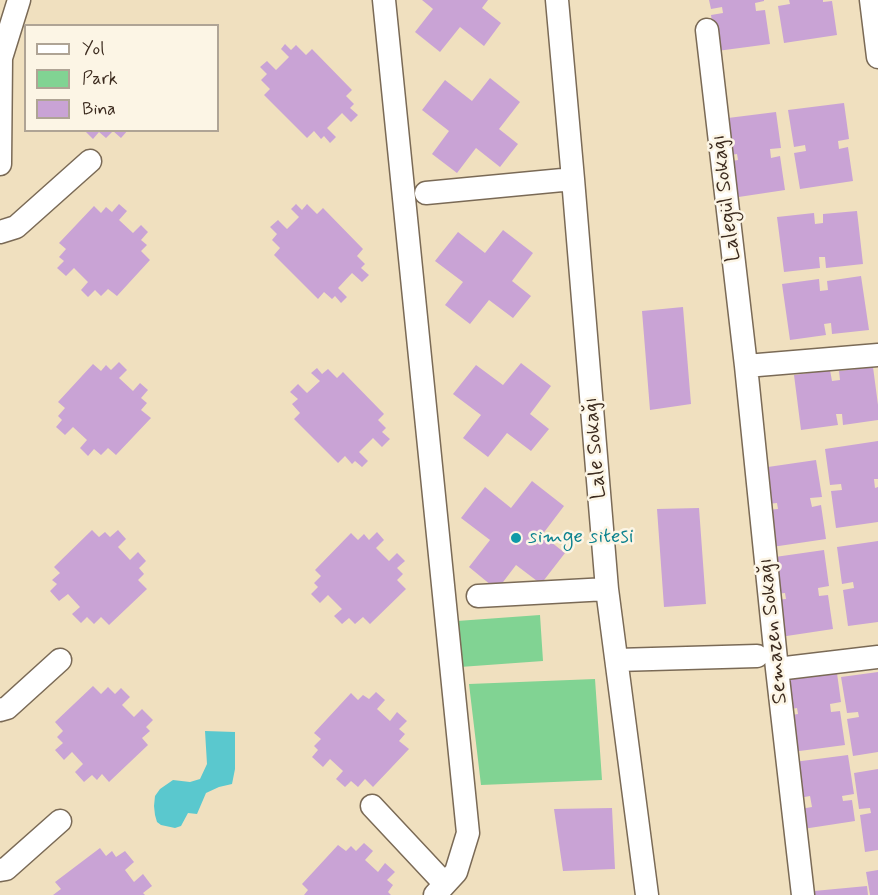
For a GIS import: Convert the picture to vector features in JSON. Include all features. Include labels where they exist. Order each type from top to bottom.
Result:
[{"type":"street","points":[[0,164],[1,58],[19,0]]},
{"type":"street","points":[[372,806],[440,890],[456,872],[468,833],[384,0]]},
{"type":"street","name":"Lale Sokağı","points":[[557,0],[608,589],[647,895]]},
{"type":"street","points":[[871,0],[878,57]]},
{"type":"street","name":"Lalegül Sokağı","points":[[707,30],[746,366]]},
{"type":"street","points":[[0,231],[16,227],[90,161]]},
{"type":"street","points":[[426,194],[573,179]]},
{"type":"street","points":[[746,366],[878,355]]},
{"type":"street","name":"Semazen Sokağı","points":[[746,366],[803,895]]},
{"type":"street","points":[[478,596],[608,589]]},
{"type":"street","points":[[617,660],[757,656]]},
{"type":"street","points":[[777,669],[878,657]]},
{"type":"street","points":[[0,710],[8,708],[60,660]]},
{"type":"street","points":[[0,870],[6,869],[60,821]]},
{"type":"green space","points":[[540,615],[543,661],[460,667],[457,621]]},
{"type":"green space","points":[[595,679],[602,780],[481,785],[469,684]]},
{"type":"water","points":[[205,731],[235,732],[235,769],[232,784],[206,793],[197,814],[188,813],[181,826],[175,828],[161,825],[157,822],[155,815],[155,796],[160,789],[173,780],[190,782],[200,779],[207,764]]},
{"type":"building","points":[[422,0],[488,0],[482,8],[501,23],[484,46],[460,27],[440,52],[415,32],[433,9]]},
{"type":"building","points":[[709,0],[764,0],[755,3],[756,11],[765,10],[770,44],[717,51],[711,15],[723,13],[722,7],[711,9]]},
{"type":"building","points":[[789,0],[832,1],[837,35],[784,43],[778,6],[790,4]]},
{"type":"building","points":[[285,44],[291,50],[296,45],[306,55],[312,49],[352,90],[346,96],[354,104],[350,108],[358,115],[351,122],[342,113],[327,128],[336,137],[330,143],[324,136],[321,139],[314,131],[307,138],[264,95],[270,89],[261,80],[267,74],[260,67],[267,61],[276,70],[289,57],[281,49]]},
{"type":"building","points":[[490,78],[520,102],[499,129],[518,144],[500,167],[476,148],[457,173],[432,154],[449,131],[422,110],[445,80],[472,101]]},
{"type":"building","points":[[844,103],[849,139],[838,141],[839,149],[848,147],[853,181],[800,189],[794,153],[806,151],[805,145],[794,147],[788,110]]},
{"type":"building","points":[[776,112],[781,148],[770,149],[771,158],[780,156],[785,190],[732,198],[726,162],[738,160],[737,154],[725,156],[720,119]]},
{"type":"building","points":[[86,132],[99,132],[93,139]]},
{"type":"building","points":[[99,132],[112,132],[106,138]]},
{"type":"building","points":[[114,132],[126,132],[121,138]]},
{"type":"building","points":[[119,204],[127,211],[119,220],[133,233],[141,225],[148,232],[141,240],[147,245],[141,251],[150,260],[117,296],[108,289],[101,296],[95,290],[88,297],[81,290],[88,282],[74,268],[66,276],[57,268],[64,261],[59,257],[66,249],[59,243],[94,206],[101,213],[106,207],[112,212]]},
{"type":"building","points":[[296,204],[302,210],[307,204],[317,214],[323,208],[363,249],[357,256],[365,264],[361,268],[369,275],[362,282],[352,273],[338,288],[347,297],[341,303],[335,296],[332,299],[324,292],[318,299],[274,255],[280,248],[272,240],[277,234],[270,227],[278,220],[287,229],[299,217],[291,209]]},
{"type":"building","points":[[857,211],[863,264],[826,268],[825,257],[819,257],[820,268],[784,272],[777,217],[814,213],[815,224],[823,223],[823,214]]},
{"type":"building","points":[[503,230],[533,253],[512,281],[531,296],[513,318],[489,300],[470,324],[445,305],[463,282],[435,261],[458,232],[485,253]]},
{"type":"building","points":[[861,276],[869,330],[832,334],[831,323],[824,324],[826,335],[790,340],[782,284],[819,279],[820,291],[828,290],[827,281]]},
{"type":"building","points":[[683,307],[691,404],[650,410],[642,311]]},
{"type":"building","points":[[119,362],[127,370],[119,378],[133,391],[140,383],[148,390],[141,398],[147,403],[141,410],[151,418],[116,455],[108,448],[101,455],[94,449],[88,456],[80,448],[87,440],[73,427],[65,435],[56,427],[62,420],[58,416],[65,408],[58,402],[93,364],[101,371],[106,365],[111,370]]},
{"type":"building","points":[[521,363],[551,386],[530,414],[549,429],[531,451],[507,433],[488,457],[463,438],[481,415],[453,394],[476,365],[503,385]]},
{"type":"building","points":[[873,367],[878,420],[843,425],[842,414],[836,414],[838,425],[801,430],[794,375],[830,370],[832,381],[840,380],[839,371]]},
{"type":"building","points":[[317,368],[322,374],[328,369],[337,378],[343,372],[384,414],[378,420],[386,428],[382,432],[390,439],[382,447],[373,438],[359,452],[368,461],[362,467],[355,461],[352,464],[345,456],[338,463],[294,419],[300,413],[292,404],[298,399],[290,392],[298,384],[307,393],[320,381],[311,373]]},
{"type":"building","points":[[878,441],[878,479],[874,479],[875,488],[878,487],[878,522],[836,528],[831,491],[842,490],[841,484],[830,485],[825,449]]},
{"type":"building","points":[[816,460],[822,497],[810,498],[812,507],[821,505],[826,539],[772,547],[767,510],[778,509],[777,503],[766,504],[761,468]]},
{"type":"building","name":"simge sitesi","points":[[532,481],[564,506],[542,535],[565,553],[541,584],[516,565],[497,590],[469,567],[490,540],[461,518],[485,487],[511,508]]},
{"type":"building","points":[[699,508],[706,604],[664,607],[657,509]]},
{"type":"building","points":[[92,530],[99,537],[105,532],[110,537],[118,530],[126,539],[118,547],[130,560],[138,552],[146,561],[139,568],[144,574],[138,580],[147,589],[109,625],[101,617],[94,624],[87,617],[81,623],[72,614],[80,607],[68,594],[59,601],[50,591],[57,584],[52,580],[60,573],[54,567]]},
{"type":"building","points":[[377,532],[384,540],[376,548],[389,561],[397,553],[405,561],[397,568],[403,574],[397,580],[406,589],[370,624],[363,617],[355,624],[349,618],[342,624],[334,616],[342,609],[328,595],[320,603],[311,594],[318,587],[314,583],[321,576],[315,570],[351,533],[358,540],[364,534],[369,540]]},
{"type":"building","points":[[878,541],[878,622],[848,626],[843,590],[854,588],[853,582],[842,584],[837,547]]},
{"type":"building","points":[[824,550],[829,586],[818,588],[819,596],[828,595],[833,629],[780,637],[774,600],[786,599],[785,593],[774,594],[768,558]]},
{"type":"building","points":[[836,666],[841,702],[830,704],[831,712],[840,711],[845,745],[792,752],[786,716],[798,714],[797,708],[786,710],[780,674]]},
{"type":"building","points":[[878,672],[878,752],[853,756],[847,719],[859,717],[858,712],[847,713],[841,677]]},
{"type":"building","points":[[93,686],[101,694],[108,687],[115,694],[121,688],[130,697],[122,705],[134,717],[142,709],[153,720],[146,727],[150,731],[142,738],[148,745],[109,782],[102,774],[97,780],[92,775],[84,782],[75,772],[83,764],[72,752],[64,760],[55,750],[63,743],[57,737],[63,731],[55,722]]},
{"type":"building","points":[[376,692],[385,700],[377,709],[390,721],[397,712],[407,721],[399,729],[405,734],[399,741],[409,749],[373,787],[365,779],[358,787],[351,781],[345,787],[336,779],[343,771],[330,759],[323,767],[312,757],[318,750],[314,746],[321,739],[314,733],[351,693],[358,700],[363,695],[369,699]]},
{"type":"building","points":[[848,755],[854,794],[842,796],[843,801],[852,800],[855,821],[803,829],[800,809],[812,807],[810,796],[799,798],[794,762]]},
{"type":"building","points":[[878,769],[878,850],[865,852],[860,815],[871,813],[870,808],[859,809],[854,773]]},
{"type":"building","points":[[612,808],[615,869],[563,871],[554,809]]},
{"type":"building","points":[[364,843],[373,851],[365,860],[378,872],[385,863],[395,872],[387,880],[393,885],[388,892],[391,895],[304,895],[308,890],[302,884],[338,845],[346,851],[351,846],[356,851]]},
{"type":"building","points":[[100,848],[106,856],[112,851],[116,857],[125,851],[134,862],[125,870],[134,882],[143,874],[152,886],[143,893],[145,895],[53,895],[61,889],[55,882]]},
{"type":"building","points":[[878,870],[878,895],[870,895],[866,872]]},
{"type":"building","points":[[867,886],[868,895],[815,895],[814,891]]},
{"type":"place","name":"simge sitesi","points":[[516,538]]}]
